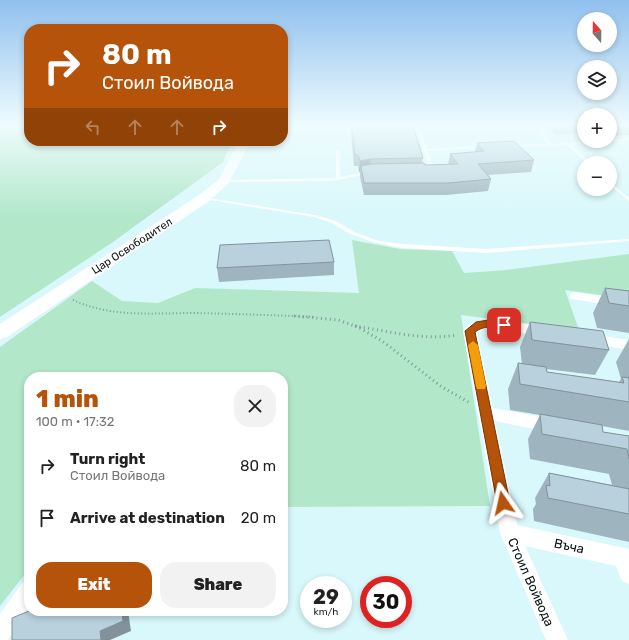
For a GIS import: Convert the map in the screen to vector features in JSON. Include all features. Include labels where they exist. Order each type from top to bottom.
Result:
[{"type":"main road","name":"Цар Освободител","points":[[0,334],[204,198],[224,181],[237,156]]},
{"type":"street","points":[[575,296],[629,304]]},
{"type":"street","points":[[470,331],[479,325],[488,323],[558,334]]},
{"type":"street","name":"Стоил Войвода","points":[[470,331],[509,533],[557,640]]},
{"type":"street","points":[[574,336],[629,345]]},
{"type":"street","points":[[487,413],[569,429]]},
{"type":"street","name":"Въча","points":[[509,533],[627,564]]},
{"type":"street","points":[[0,632],[24,597]]},
{"type":"lane","points":[[337,156],[338,179]]},
{"type":"lane","points":[[422,172],[432,169],[428,156]]},
{"type":"lane","points":[[224,181],[332,180],[370,173]]},
{"type":"lane","points":[[617,189],[629,200]]},
{"type":"lane","points":[[204,198],[315,216],[334,222],[352,233],[378,242],[403,246],[486,250],[629,240]]},
{"type":"path","points":[[61,293],[82,305],[103,310],[134,314],[225,313],[326,318],[346,323],[371,335],[420,368],[439,384],[487,413]]},
{"type":"path","points":[[353,326],[449,338],[470,331]]},
{"type":"green space","points":[[0,156],[226,156],[223,162],[113,242],[0,317]]},
{"type":"green space","points":[[352,240],[400,249],[452,251],[464,273],[507,270],[629,254],[629,299],[565,290],[579,330],[461,315],[490,506],[288,507],[288,372],[24,372],[24,575],[0,606],[0,347],[92,281],[122,301],[158,303],[195,288],[359,293]]},
{"type":"building","points":[[358,156],[422,156],[423,158],[371,159],[360,161]]},
{"type":"building","points":[[451,156],[530,156],[534,160],[478,164],[491,179],[448,183],[364,183],[361,166],[371,164],[458,164]]},
{"type":"building","points":[[329,240],[334,262],[217,268],[220,245]]},
{"type":"building","points":[[605,288],[629,291],[629,306],[609,303]]},
{"type":"building","points":[[530,322],[603,331],[609,350],[532,340]]},
{"type":"building","points":[[518,363],[546,367],[547,372],[624,383],[622,377],[629,378],[629,402],[520,384]]},
{"type":"building","points":[[540,414],[602,425],[603,432],[629,436],[629,459],[627,449],[542,434]]},
{"type":"building","points":[[549,473],[629,489],[629,514],[548,498],[546,485],[550,486]]},
{"type":"building","points":[[24,613],[24,616],[122,616],[123,621],[100,631],[101,640],[12,640],[12,618]]},
{"type":"slow traffic","points":[[473,345],[481,386]]},
{"type":"route","points":[[503,503],[487,413],[470,331],[479,325],[488,323],[504,325]]}]
